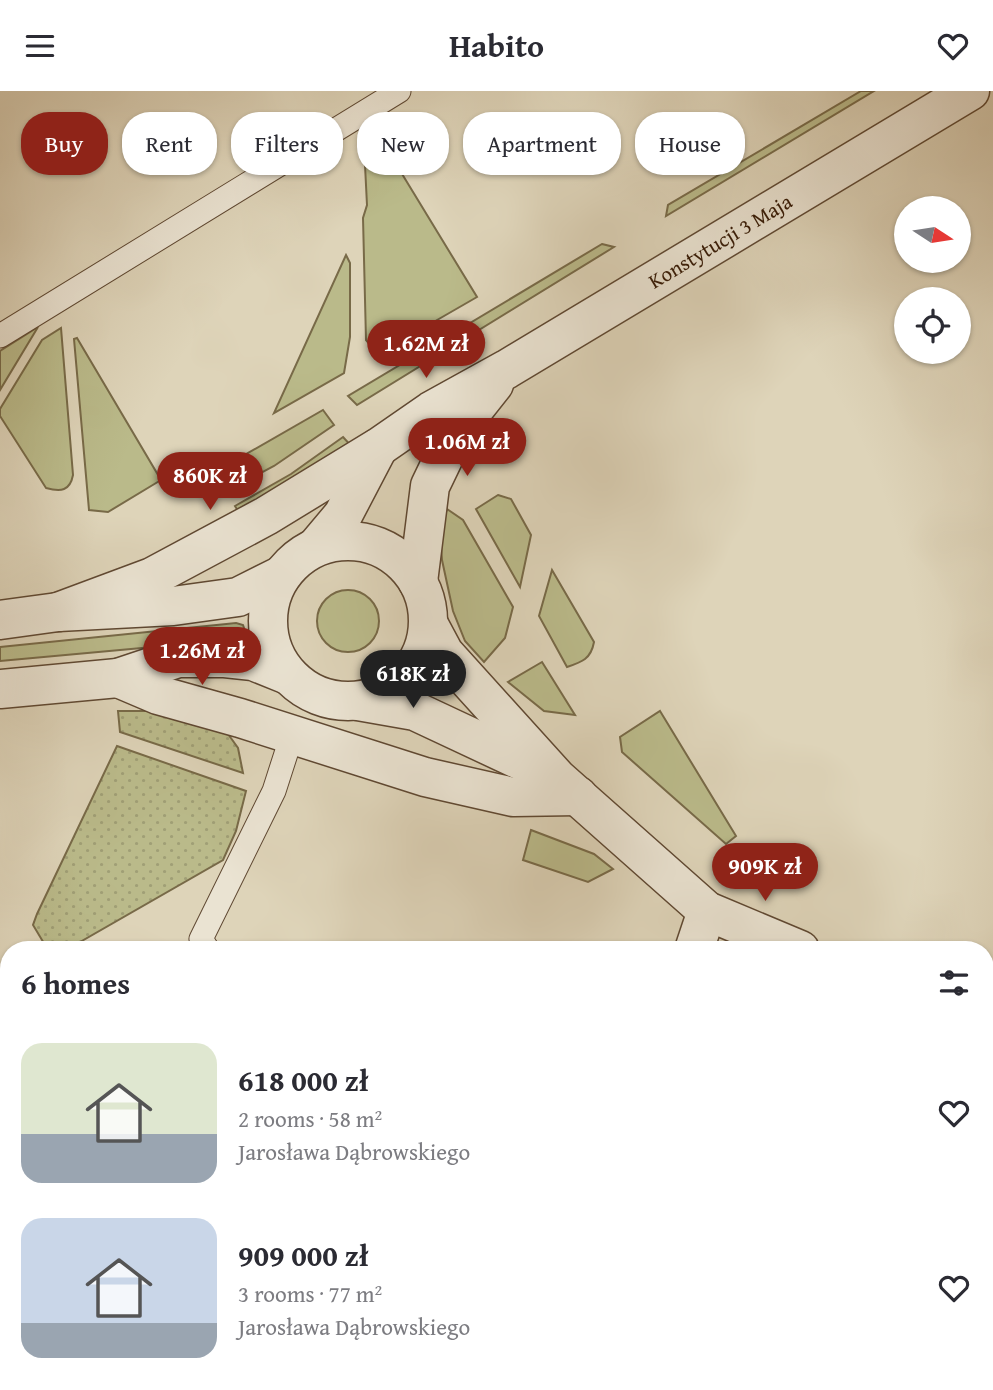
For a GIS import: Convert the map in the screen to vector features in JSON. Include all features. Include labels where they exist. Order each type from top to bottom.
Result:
[{"type":"street","name":"Konstytucji 3 Maja","points":[[317,546],[343,515],[379,447],[431,411],[506,369],[971,91]]},
{"type":"street","name":"Konstytucji 3 Maja","points":[[418,582],[430,486],[456,432],[506,369]]},
{"type":"street","points":[[58,612],[152,577],[266,516],[379,447]]},
{"type":"street","points":[[288,675],[269,637],[268,615],[272,594],[282,575],[298,558],[317,546],[337,541],[374,545],[392,554],[407,566],[418,582],[424,596],[429,625],[444,653],[568,787],[707,911],[779,941]]},
{"type":"street","points":[[0,620],[58,612],[173,606],[238,597],[282,575]]},
{"type":"street","points":[[356,701],[393,688],[407,674],[419,658],[429,625]]},
{"type":"street","points":[[0,689],[118,678],[178,658],[253,661],[288,675],[308,690],[331,699],[415,711],[568,787]]},
{"type":"street","points":[[118,678],[158,695],[425,777],[513,797],[568,787]]},
{"type":"street","points":[[697,941],[707,911]]},
{"type":"lane","points":[[0,336],[399,91]]},
{"type":"lane","points":[[201,941],[274,791],[292,735]]},
{"type":"green space","points":[[861,91],[874,91],[745,169],[745,160]]},
{"type":"green space","points":[[366,175],[403,175],[477,297],[378,354],[366,340],[363,218],[367,205]]},
{"type":"green space","points":[[719,175],[734,175],[666,216],[668,205]]},
{"type":"green space","points":[[602,244],[614,247],[357,405],[348,396]]},
{"type":"green space","points":[[346,255],[350,263],[350,337],[344,373],[274,413]]},
{"type":"green space","points":[[38,327],[0,390],[0,351]]},
{"type":"green space","points":[[61,328],[73,475],[67,487],[56,490],[46,488],[0,416],[0,409],[42,340]]},
{"type":"green space","points":[[77,338],[161,480],[108,512],[89,510],[74,339]]},
{"type":"green space","points":[[323,410],[334,425],[274,466],[238,485],[227,465]]},
{"type":"green space","points":[[343,437],[354,449],[243,519],[235,506],[291,474]]},
{"type":"green space","points":[[498,495],[511,499],[531,535],[520,587],[476,509]]},
{"type":"green space","points":[[447,509],[463,520],[513,607],[505,638],[484,662],[465,641],[453,611],[442,560],[440,532]]},
{"type":"green space","points":[[552,570],[594,642],[585,659],[567,667],[539,616]]},
{"type":"green space","points":[[348,590],[370,599],[379,621],[370,643],[348,652],[326,643],[317,621],[326,599]]},
{"type":"green space","points":[[236,623],[243,625],[245,631],[240,639],[0,661],[0,647]]},
{"type":"green space","points":[[542,662],[575,715],[544,711],[508,682]]},
{"type":"green space","points":[[118,711],[148,711],[228,734],[238,748],[243,773],[120,732]]},
{"type":"green space","points":[[660,711],[736,836],[726,844],[622,752],[620,737]]},
{"type":"green space","points":[[117,746],[246,791],[236,831],[223,860],[82,941],[43,941],[33,925]]},
{"type":"green space","points":[[531,830],[594,854],[613,869],[588,882],[523,860]]}]
